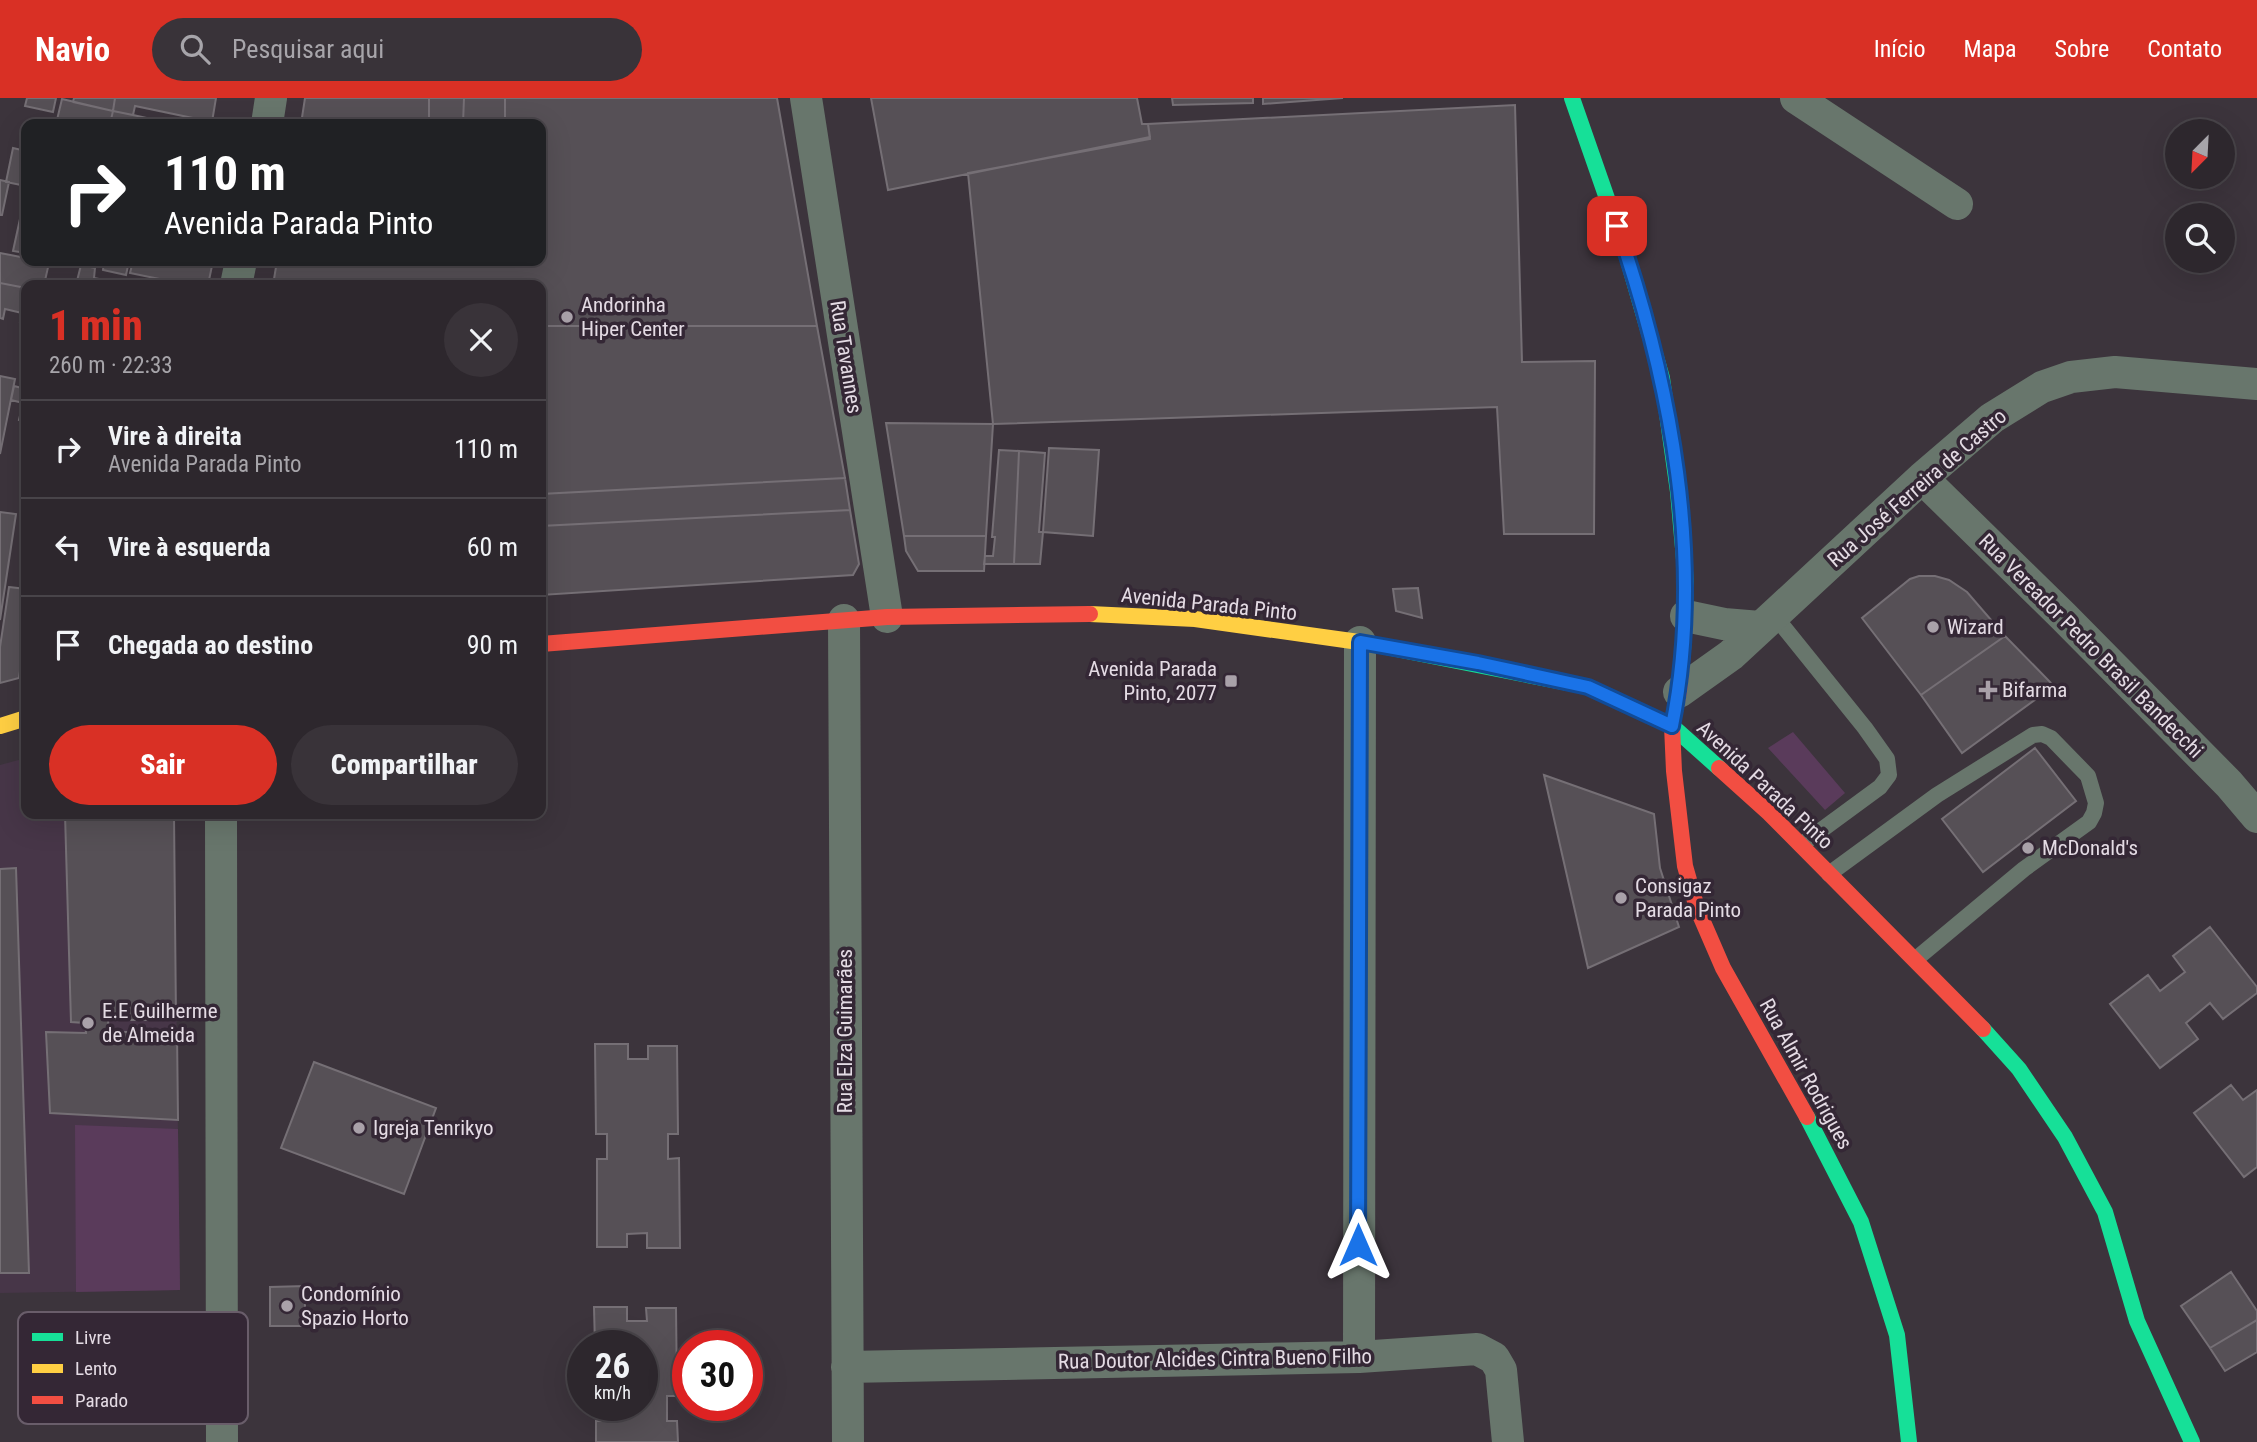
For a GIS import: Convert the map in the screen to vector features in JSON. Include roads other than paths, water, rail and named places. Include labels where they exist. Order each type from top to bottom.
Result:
[{"type":"main road","name":"Rua Almir Rodrigues","points":[[1572,98],[1625,250],[1662,378],[1678,492],[1686,582],[1686,616],[1679,692],[1672,726],[1674,771],[1685,866],[1697,908],[1723,968],[1813,1128],[1861,1222],[1897,1335],[1909,1442]]},
{"type":"main road","name":"Avenida Parada Pinto","points":[[546,644],[887,617],[1073,613],[1195,619],[1360,642],[1478,663],[1588,687],[1672,726],[1769,813],[1973,1017],[2019,1069],[2065,1137],[2105,1212],[2137,1321],[2192,1442]]},
{"type":"main road","points":[[0,726],[21,720]]},
{"type":"street","points":[[268,119],[271,98]]},
{"type":"street","name":"Rua Tavannes","points":[[806,98],[887,617]]},
{"type":"street","points":[[1796,98],[1957,204]]},
{"type":"street","name":"Rua José Ferreira de Castro","points":[[1679,692],[1731,655],[1922,478],[1992,418],[2042,387],[2071,377],[2115,372],[2257,384]]},
{"type":"street","name":"Rua Vereador Pedro Brasil Bandecchi","points":[[1922,478],[2092,645],[2257,817]]},
{"type":"street","points":[[1686,616],[1724,624],[1767,621]]},
{"type":"street","name":"Rua Elza Guimarães","points":[[844,620],[848,1442]]},
{"type":"street","points":[[1359,1357],[1360,642]]},
{"type":"street","points":[[221,819],[222,1312]]},
{"type":"street","name":"Rua Doutor Alcides Cintra Bueno Filho","points":[[847,1367],[1359,1357],[1477,1349],[1494,1358],[1501,1370],[1508,1442]]},
{"type":"street","points":[[222,1424],[222,1442]]},
{"type":"lane","points":[[1767,621],[1865,728],[1887,759],[1889,775],[1880,788],[1800,846]]},
{"type":"lane","points":[[1829,874],[1937,795],[2033,735],[2042,734],[2051,738],[2088,776],[2096,803],[2089,822],[2024,869],[1916,959]]},
{"type":"place","name":"Andorinha Hiper Center","points":[[567,317]]},
{"type":"place","name":"Wizard","points":[[1933,627]]},
{"type":"place","name":"Avenida Parada Pinto, 2077","points":[[1231,681]]},
{"type":"place","name":"Bifarma","points":[[1988,690]]},
{"type":"place","name":"McDonald's","points":[[2028,848]]},
{"type":"place","name":"Consigaz Parada Pinto","points":[[1621,898]]},
{"type":"place","name":"E.E Guilherme de Almeida","points":[[88,1023]]},
{"type":"place","name":"Igreja Tenrikyo","points":[[359,1128]]},
{"type":"place","name":"Condomínio Spazio Horto","points":[[287,1306]]}]
